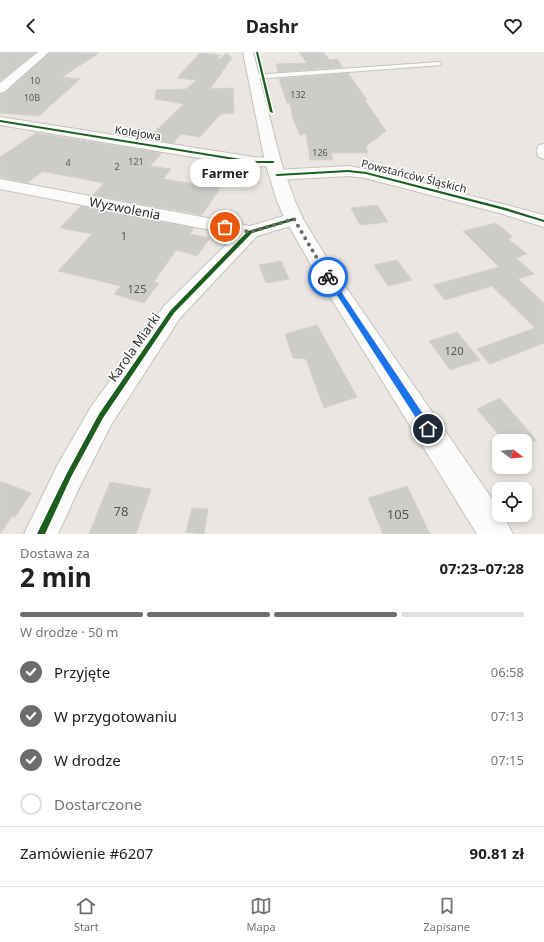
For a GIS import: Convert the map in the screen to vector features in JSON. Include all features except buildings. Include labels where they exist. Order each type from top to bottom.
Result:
[{"type":"street","points":[[0,89],[44,52]]},
{"type":"street","points":[[248,52],[275,168],[294,219],[325,272],[496,534]]},
{"type":"street","name":"Kolejowa","points":[[0,121],[253,162],[275,168]]},
{"type":"street","points":[[544,148],[544,154]]},
{"type":"street","name":"Powstańców Śląskich","points":[[275,168],[366,173],[505,208],[544,221]]},
{"type":"street","name":"Wyzwolenia","points":[[0,184],[250,232]]},
{"type":"street","name":"Karola Miarki","points":[[41,534],[69,475],[101,416],[158,330],[190,292],[250,232],[294,219]]},
{"type":"lane","points":[[254,77],[438,64]]},
{"type":"cycle path","points":[[257,52],[272,112]]},
{"type":"cycle path","points":[[0,121],[253,162],[273,162]]},
{"type":"cycle path","points":[[277,175],[348,171],[366,173],[505,209],[544,221]]},
{"type":"cycle path","points":[[41,534],[69,475],[101,416],[172,312],[250,232],[294,219]]},
{"type":"way so far","points":[[225,227],[250,232],[294,219],[328,277]]},
{"type":"place","name":"Farmer","points":[[225,227]]},
{"type":"route","points":[[328,277],[428,429]]}]
